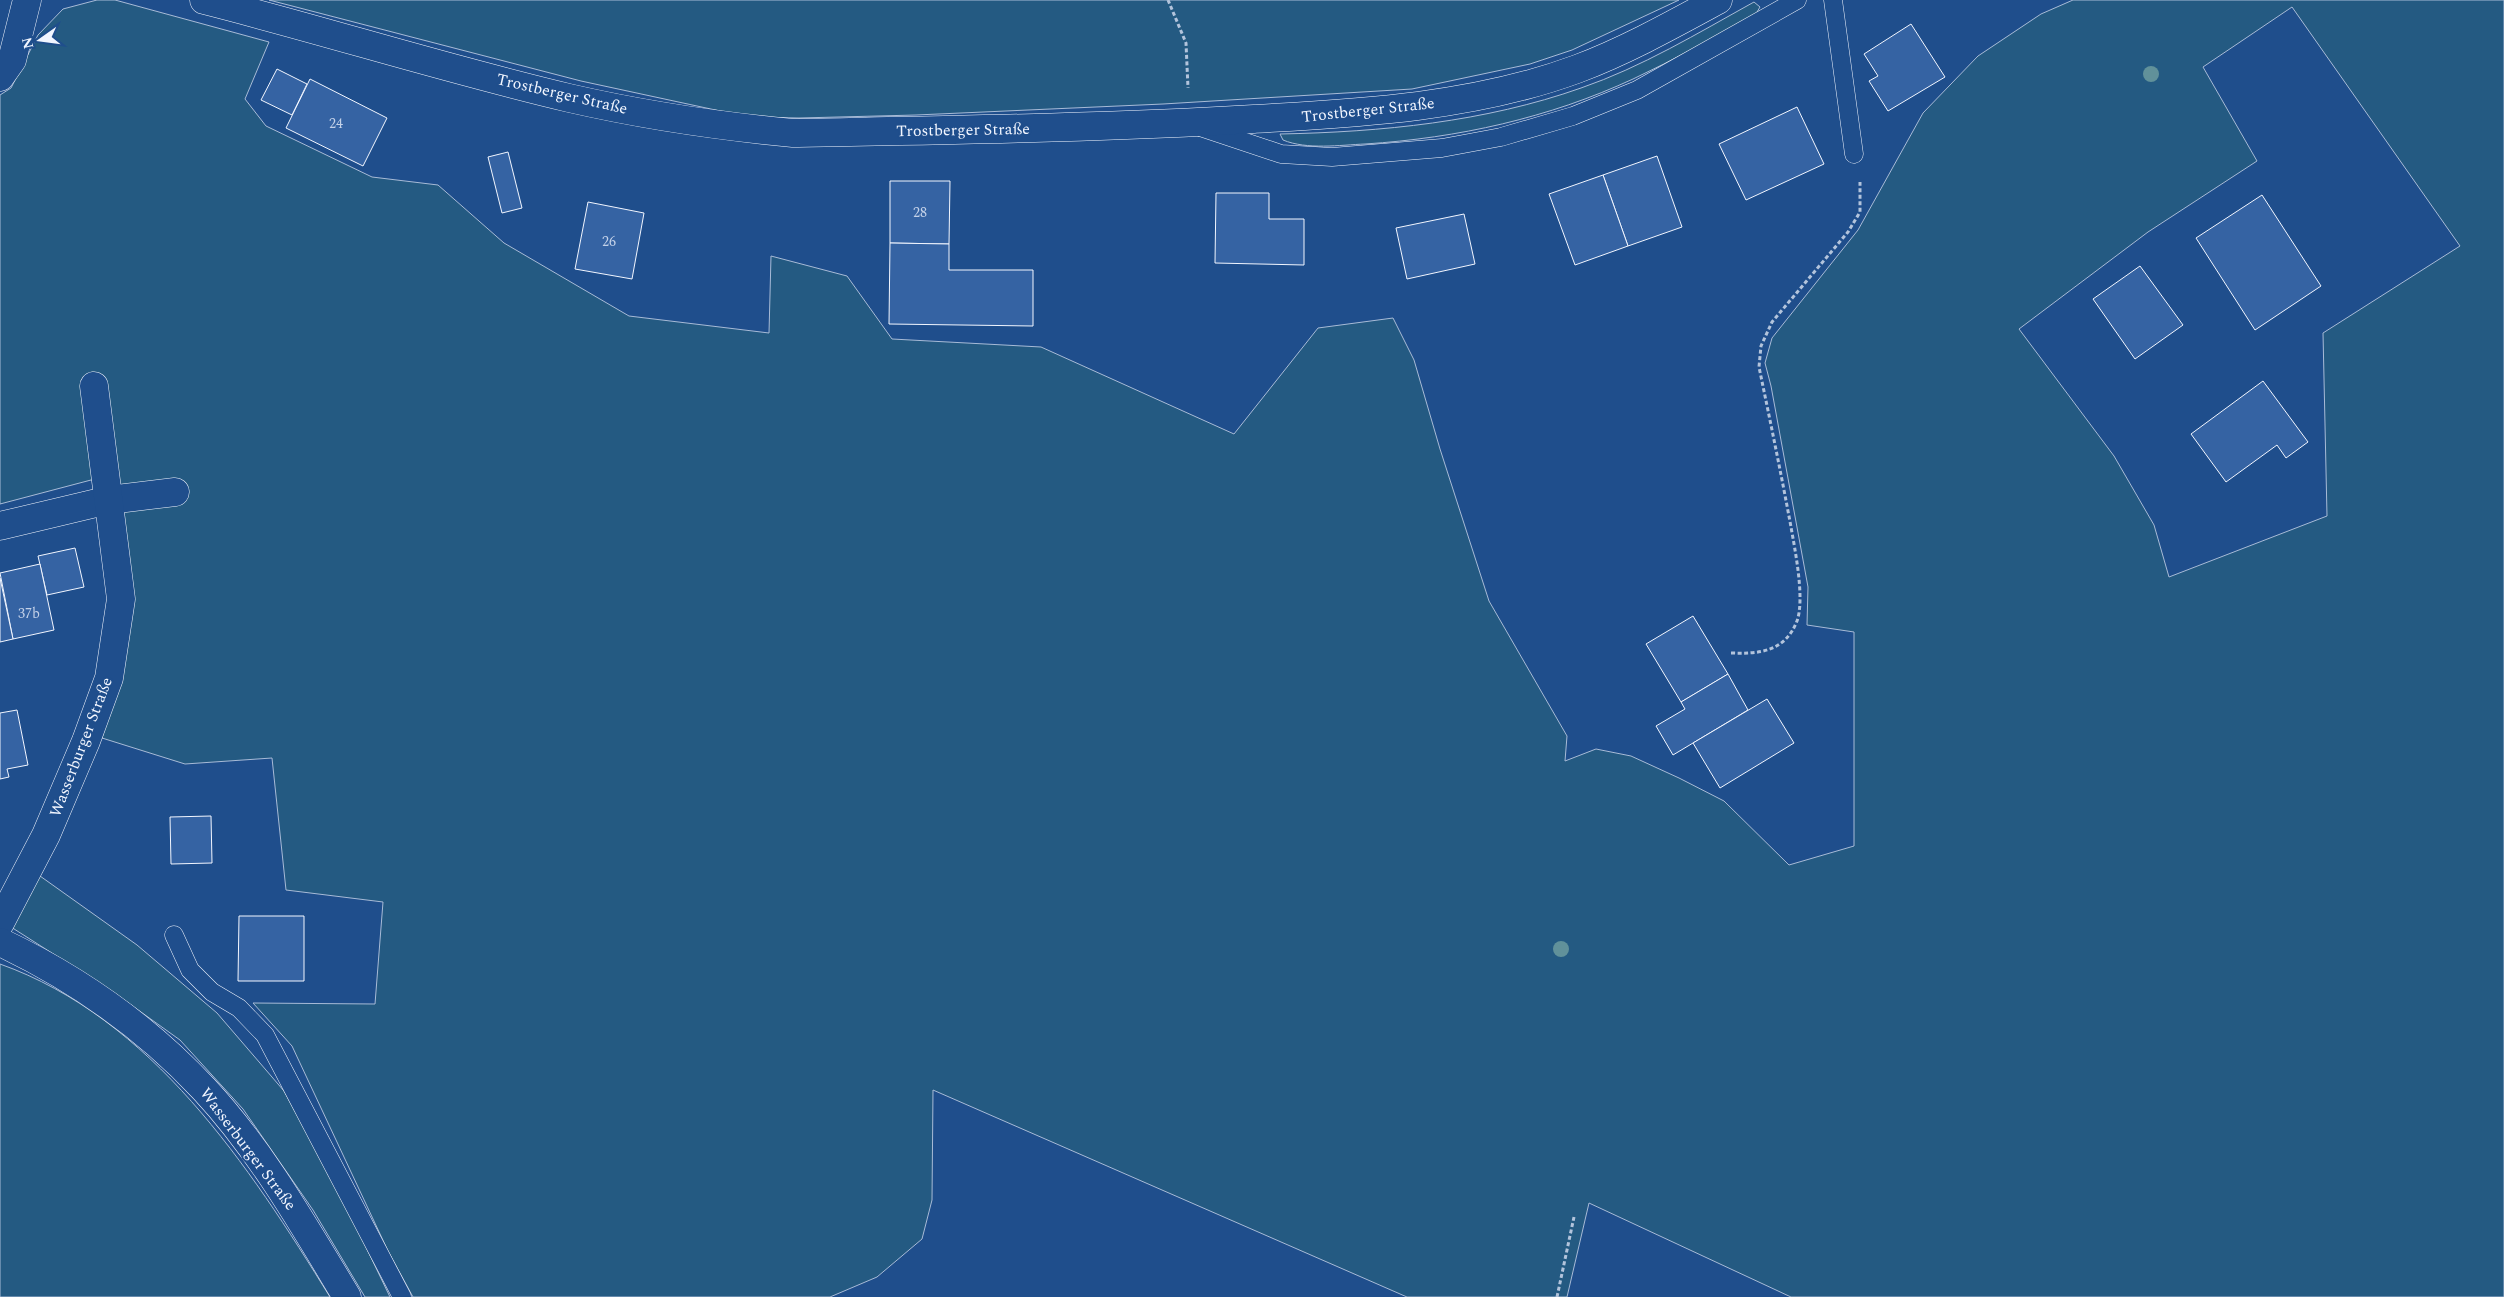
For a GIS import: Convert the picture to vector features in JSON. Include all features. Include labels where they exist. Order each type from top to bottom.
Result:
[{"type":"main road","points":[[0,77],[12,60],[26,0]]},
{"type":"main road","name":"Trostberger Straße","points":[[204,0],[569,98],[651,115],[793,134],[1190,123],[1366,112],[1412,107],[1477,96],[1577,69],[1674,24],[1718,0]]},
{"type":"main road","name":"Wasserburger Straße","points":[[0,923],[46,835],[86,741],[109,678],[122,599],[94,386]]},
{"type":"main road","points":[[0,526],[109,500],[175,492]]},
{"type":"main road","name":"Wasserburger Straße","points":[[0,942],[39,960],[94,993],[156,1043],[204,1089],[248,1144],[286,1198],[348,1297]]},
{"type":"lane","points":[[1190,123],[1281,154],[1324,156],[1442,148],[1501,137],[1573,116],[1638,90],[1798,0]]},
{"type":"lane","points":[[1833,0],[1854,154]]},
{"type":"lane","points":[[174,935],[190,970],[212,992],[239,1008],[265,1035],[402,1297]]},
{"type":"path","points":[[1168,0],[1186,43],[1190,123]]},
{"type":"path","points":[[1731,654],[1758,654],[1776,646],[1787,637],[1797,620],[1799,602],[1798,566],[1759,367],[1760,346],[1772,322],[1848,232],[1860,212],[1861,188],[1854,154]]},
{"type":"path","points":[[1557,1297],[1574,1217]]},
{"type":"shaded area","points":[[97,0],[115,0],[269,42],[245,99],[266,126],[372,177],[438,185],[504,243],[629,316],[769,333],[771,256],[847,276],[892,339],[1041,347],[1234,434],[1318,328],[1393,318],[1414,360],[1440,449],[1489,601],[1567,736],[1565,761],[1596,749],[1631,756],[1679,778],[1724,801],[1789,865],[1854,846],[1854,632],[1807,625],[1808,587],[1771,386],[1765,363],[1772,338],[1858,230],[1923,113],[1978,56],[2041,14],[2073,0],[2504,0],[2504,1297],[1791,1297],[1589,1203],[1567,1297],[1407,1297],[933,1090],[932,1200],[922,1239],[877,1277],[830,1297],[413,1297],[388,1251],[292,1046],[253,1003],[375,1004],[383,902],[286,890],[272,758],[185,764],[102,738],[125,659],[116,485],[91,480],[0,504],[0,95],[11,88],[38,35],[63,9]],"holes":[[[2292,7],[2460,246],[2323,333],[2327,516],[2169,577],[2154,525],[2114,456],[2019,329],[2148,232],[2257,161],[2203,67]]]},
{"type":"shaded area","points":[[269,0],[1679,0],[1572,50],[1530,64],[1412,89],[1163,104],[799,118],[748,117],[581,81]]},
{"type":"shaded area","points":[[1754,2],[1760,7],[1754,17],[1679,56],[1601,93],[1536,115],[1502,124],[1434,137],[1365,144],[1302,145],[1283,140],[1280,134],[1394,128],[1470,117],[1545,100],[1604,80],[1626,70],[1669,49]]},
{"type":"shaded area","points":[[40,876],[137,945],[217,1013],[284,1091],[342,1197],[390,1297],[365,1297],[313,1210],[243,1109],[180,1040],[113,992],[11,927]]},
{"type":"shaded area","points":[[0,964],[54,988],[104,1020],[150,1059],[192,1102],[230,1148],[266,1197],[330,1297],[0,1297]]},
{"type":"building","points":[[1911,24],[1945,77],[1888,111],[1869,81],[1878,76],[1864,54]]},
{"type":"building","points":[[277,69],[307,84],[292,115],[261,100]]},
{"type":"building","points":[[310,79],[387,118],[363,166],[286,128]]},
{"type":"building","points":[[1797,107],[1824,164],[1746,200],[1719,144]]},
{"type":"building","points":[[508,152],[522,208],[502,213],[488,157]]},
{"type":"building","points":[[1657,156],[1682,227],[1628,246],[1603,175]]},
{"type":"building","points":[[1603,175],[1628,246],[1575,265],[1549,194]]},
{"type":"building","points":[[890,181],[950,181],[949,244],[890,243]]},
{"type":"building","points":[[1216,193],[1269,193],[1269,219],[1304,219],[1304,265],[1215,263]]},
{"type":"building","points":[[2262,195],[2321,286],[2255,330],[2196,238]]},
{"type":"building","points":[[588,202],[644,213],[632,279],[575,269]]},
{"type":"building","points":[[1464,214],[1475,264],[1407,279],[1396,228]]},
{"type":"building","points":[[890,243],[949,244],[949,270],[1033,270],[1033,326],[889,324]]},
{"type":"building","points":[[2140,266],[2183,325],[2135,359],[2093,299]]},
{"type":"building","points":[[2263,381],[2308,442],[2286,458],[2277,445],[2226,482],[2191,434]]},
{"type":"building","points":[[75,548],[84,587],[47,595],[38,556]]},
{"type":"building","points":[[40,564],[54,630],[13,639],[0,573]]},
{"type":"building","points":[[0,578],[13,639],[0,642]]},
{"type":"building","points":[[1693,616],[1728,674],[1681,702],[1646,644]]},
{"type":"building","points":[[1728,674],[1748,710],[1673,755],[1656,726],[1685,709],[1681,702]]},
{"type":"building","points":[[1767,699],[1794,743],[1720,788],[1693,743]]},
{"type":"building","points":[[17,710],[28,765],[7,769],[9,777],[0,779],[0,713]]},
{"type":"building","points":[[211,816],[212,863],[171,864],[170,817]]},
{"type":"building","points":[[239,916],[304,916],[304,981],[238,981]]}]
